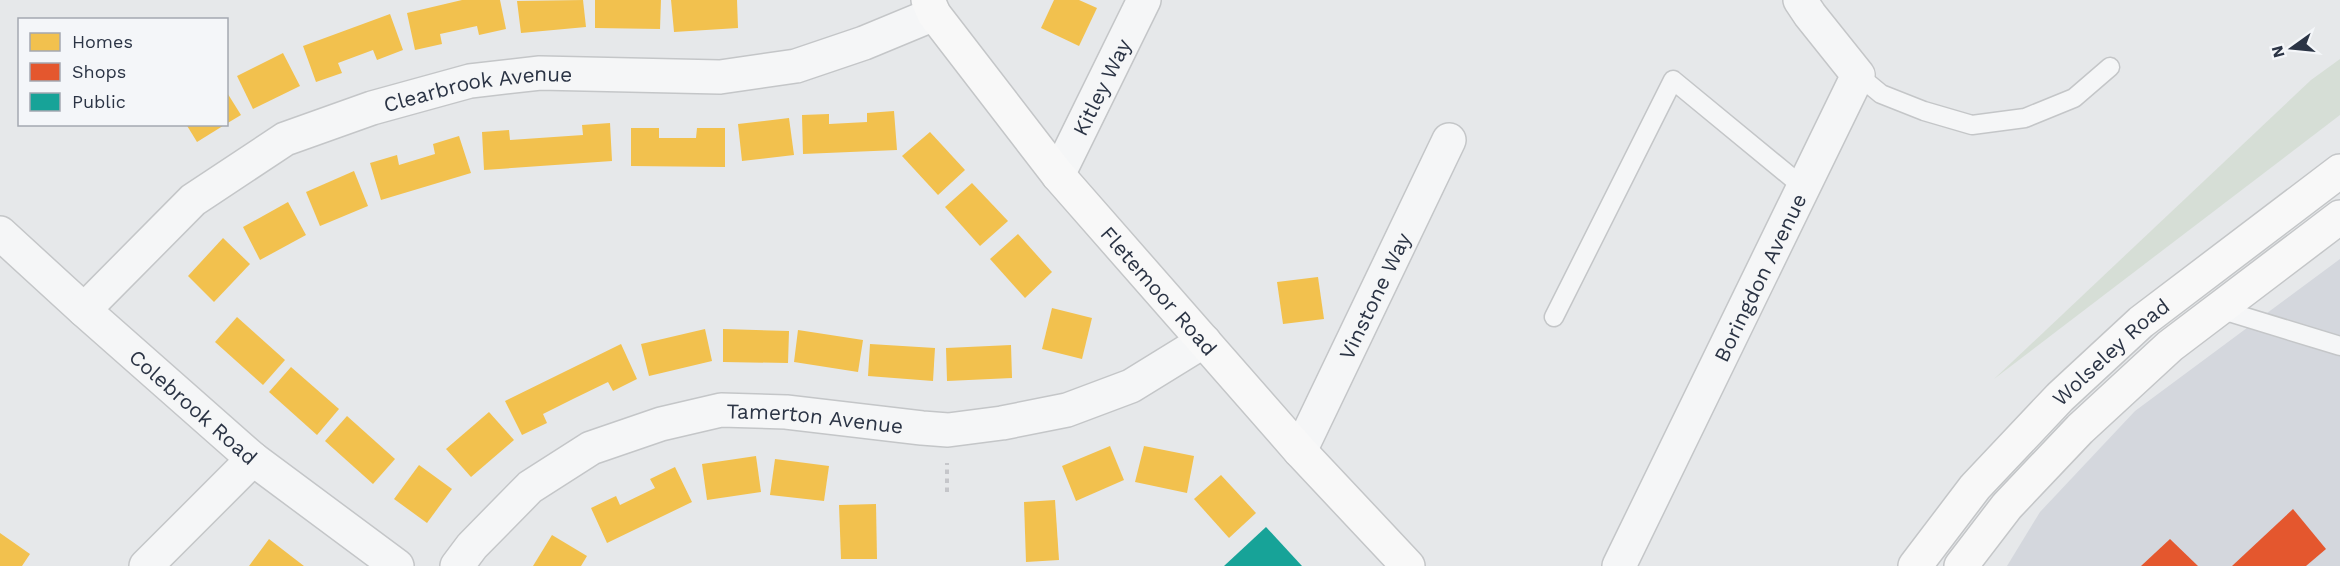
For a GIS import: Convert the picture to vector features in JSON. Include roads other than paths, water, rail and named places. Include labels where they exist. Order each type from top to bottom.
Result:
[{"type":"street","name":"Kitley Way","points":[[1058,175],[1144,0]]},
{"type":"street","points":[[1800,0],[1858,75]]},
{"type":"street","name":"Fletemoor Road","points":[[931,7],[1058,175],[1300,451],[1408,566]]},
{"type":"street","name":"Clearbrook Avenue","points":[[84,310],[193,200],[285,139],[372,108],[470,81],[540,73],[720,77],[796,66],[864,43],[931,7]]},
{"type":"street","name":"Boringdon Avenue","points":[[1619,566],[1858,75]]},
{"type":"street","name":"Vinstone Way","points":[[1300,451],[1449,140]]},
{"type":"street","name":"Wolseley Road","points":[[1915,566],[1975,487],[2060,397],[2141,322],[2340,171]]},
{"type":"street","name":"Wolseley Road","points":[[1961,566],[2007,506],[2080,429],[2170,346],[2340,217]]},
{"type":"street","name":"Colebrook Road","points":[[0,232],[84,310],[253,459],[397,566]]},
{"type":"street","name":"Tamerton Avenue","points":[[457,566],[472,546],[530,487],[591,448],[661,424],[721,410],[786,412],[948,430],[1002,423],[1067,410],[1131,386],[1204,341]]},
{"type":"street","points":[[146,566],[253,459]]},
{"type":"lane","points":[[1858,75],[1881,93],[1924,111],[1972,125],[2025,118],[2074,98],[2110,67]]},
{"type":"lane","points":[[1554,317],[1673,80],[1803,187]]},
{"type":"lane","points":[[2219,309],[2340,346]]}]
